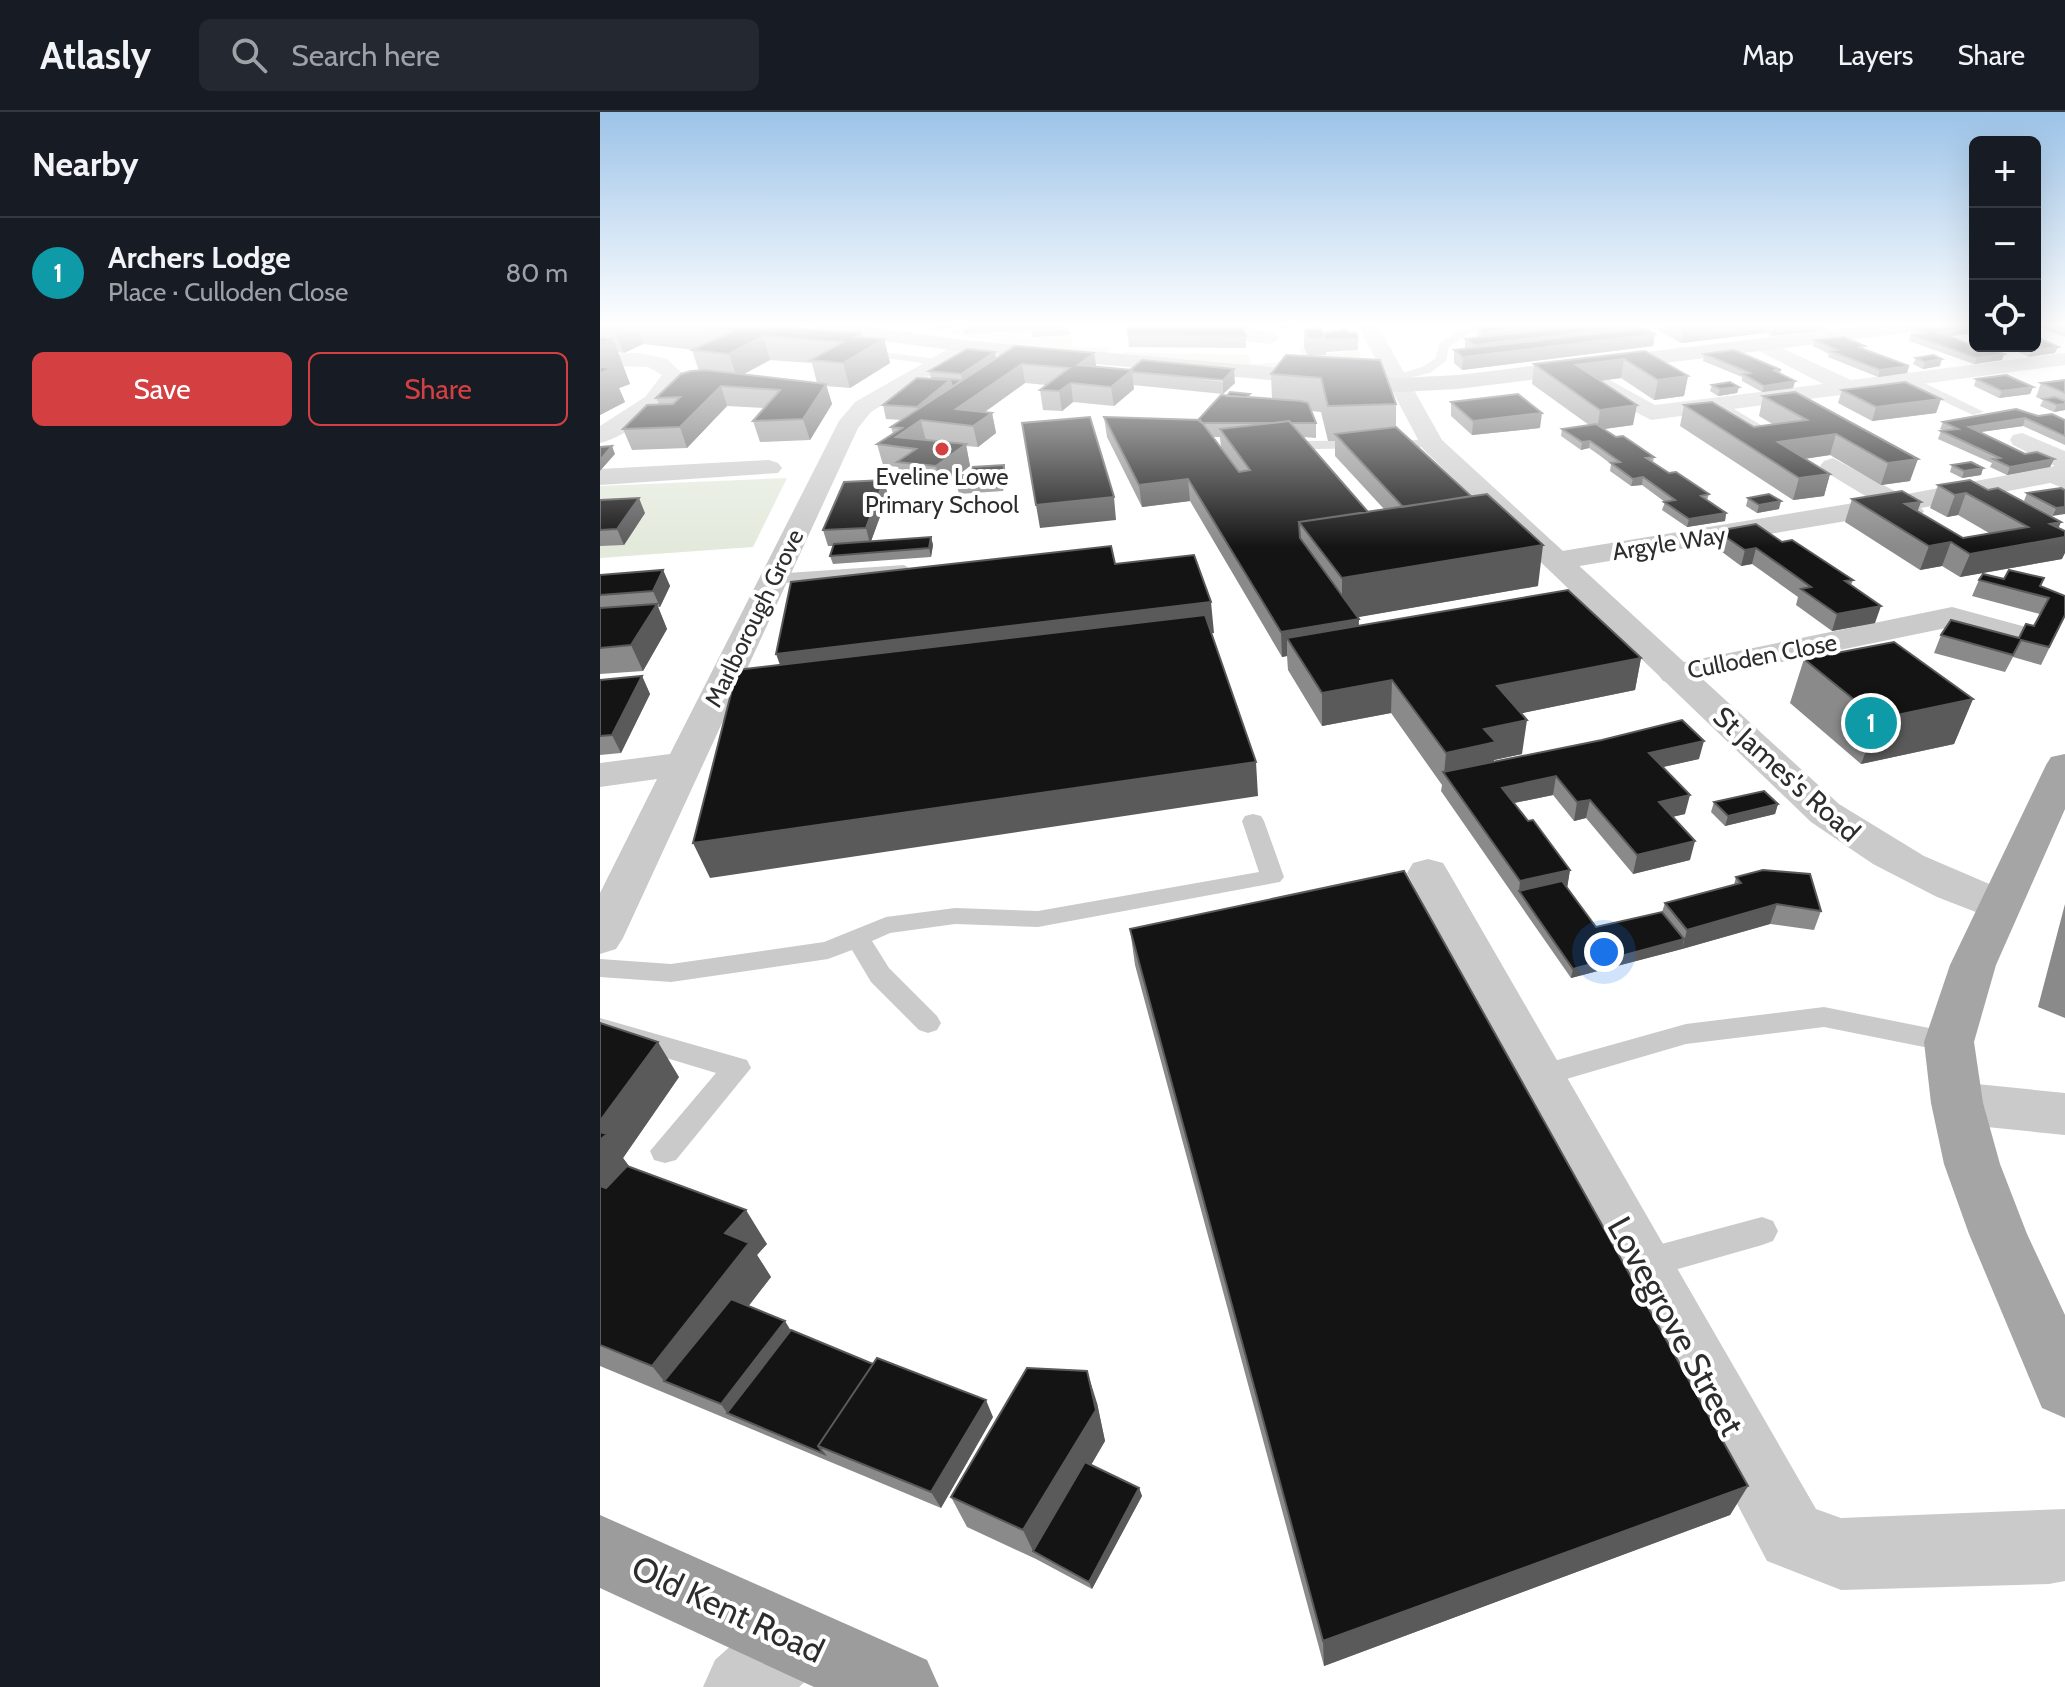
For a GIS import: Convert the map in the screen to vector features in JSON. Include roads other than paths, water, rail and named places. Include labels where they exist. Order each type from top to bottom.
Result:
[{"type":"highway","name":"Old Kent Road","points":[[600,1551],[772,1672],[900,1687]]},
{"type":"main road","points":[[2060,1363],[1998,1234],[1972,1164],[1957,1103],[1949,1042],[1973,965],[2065,765]]},
{"type":"street","points":[[600,436],[657,400]]},
{"type":"street","points":[[872,400],[876,400]]},
{"type":"street","name":"Marlborough Grove","points":[[600,938],[847,426],[860,410],[876,400]]},
{"type":"street","name":"St James's Road","points":[[1407,400],[1432,444],[1556,561],[1582,598],[1675,674],[1825,813],[1868,846],[1925,877],[1999,906]]},
{"type":"street","points":[[1624,400],[1645,413],[1656,413],[1760,400]]},
{"type":"street","points":[[2022,440],[2060,474]]},
{"type":"street","points":[[1833,466],[1936,526]]},
{"type":"street","points":[[600,477],[769,468]]},
{"type":"street","name":"Argyle Way","points":[[1556,561],[2060,474]]},
{"type":"street","name":"Culloden Close","points":[[1675,674],[1952,617],[2014,634]]},
{"type":"street","name":"Culloden Close","points":[[1849,638],[1883,664]]},
{"type":"street","points":[[600,775],[684,764]]},
{"type":"street","name":"Lovegrove Street","points":[[1428,873],[1792,1536],[1841,1554],[2065,1545]]},
{"type":"street","points":[[1957,1103],[2065,1114]]},
{"type":"lane","points":[[1951,400],[1978,412]]},
{"type":"lane","points":[[1718,405],[1781,441]]},
{"type":"lane","points":[[1325,473],[1302,445],[1432,444]]},
{"type":"lane","points":[[773,579],[918,569]]},
{"type":"lane","points":[[600,968],[671,973],[828,950],[886,925],[955,916],[1038,919],[1272,877],[1253,821]]},
{"type":"lane","points":[[857,938],[880,975],[928,1023]]},
{"type":"lane","points":[[1539,1076],[1686,1034],[1824,1017],[1949,1042]]},
{"type":"lane","points":[[600,1028],[737,1068],[665,1151]]},
{"type":"lane","points":[[1643,1264],[1762,1231]]},
{"type":"place","name":"Eveline Lowe Primary School","points":[[942,449]]},
{"type":"place","name":"Archers Lodge","points":[[1871,723]]}]
